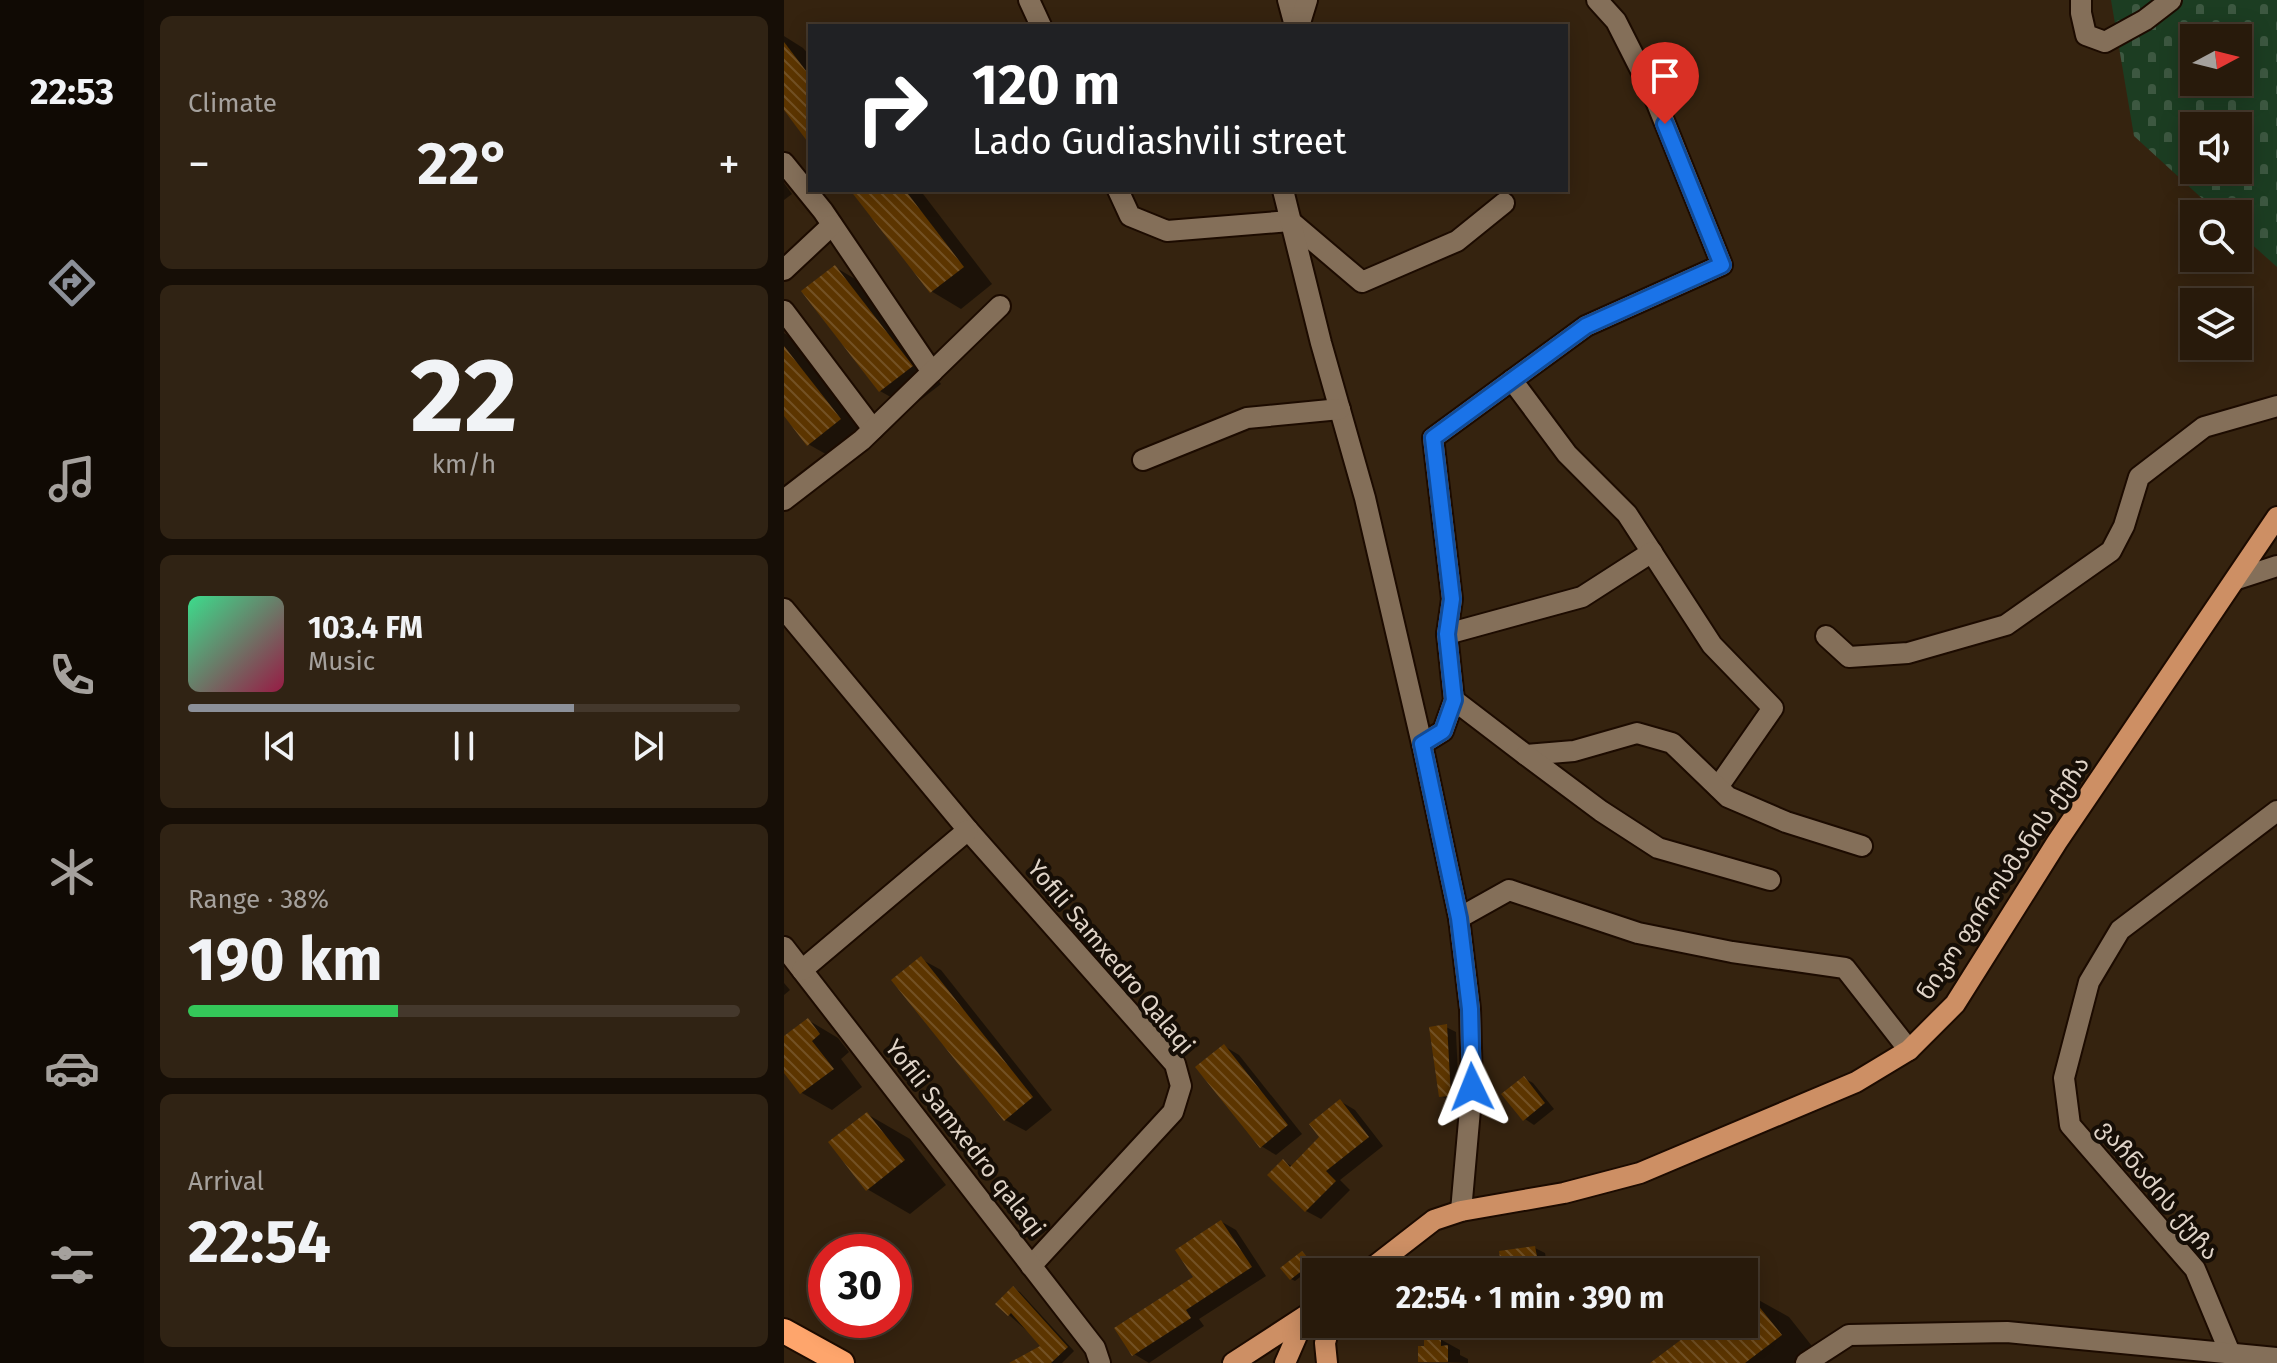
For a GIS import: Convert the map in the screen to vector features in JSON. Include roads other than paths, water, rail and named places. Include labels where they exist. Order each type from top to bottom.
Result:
[{"type":"highway","points":[[785,1333],[842,1363]]},
{"type":"main road","name":"ნიკო ფიროსმანის ქუჩა","points":[[1385,1258],[1434,1220],[1461,1211],[1564,1193],[1640,1173],[1856,1082],[1909,1050],[1955,1004],[2057,842],[2277,517]]},
{"type":"main road","points":[[1233,1363],[1302,1318]]},
{"type":"main road","points":[[1285,1363],[1302,1329]]},
{"type":"main road","points":[[1326,1338],[1327,1363]]},
{"type":"street","points":[[1029,0],[1040,24]]},
{"type":"street","points":[[1288,0],[1296,24]]},
{"type":"street","points":[[1298,24],[1307,0]]},
{"type":"street","points":[[1422,744],[1443,731],[1454,700],[1447,634],[1452,599],[1433,438],[1586,326],[1722,265],[1654,96],[1616,21],[1597,0]]},
{"type":"street","points":[[2081,0],[2086,35],[2105,42],[2145,20],[2171,0]]},
{"type":"street","points":[[784,163],[832,225],[932,372]]},
{"type":"street","points":[[1119,192],[1130,216],[1167,231],[1290,221],[1362,282],[1457,241],[1504,203]]},
{"type":"street","points":[[1283,192],[1365,498],[1459,918],[1470,1009],[1472,1087],[1461,1211]]},
{"type":"street","points":[[784,270],[832,225]]},
{"type":"street","points":[[784,500],[873,429],[1000,306]]},
{"type":"street","points":[[784,311],[873,429]]},
{"type":"street","points":[[1512,380],[1567,454],[1627,514],[1712,645],[1773,708],[1718,787]]},
{"type":"street","points":[[1826,636],[1849,657],[1908,653],[2006,625],[2111,551],[2124,526],[2139,477],[2204,427],[2277,406]]},
{"type":"street","points":[[1143,460],[1247,418],[1340,409]]},
{"type":"street","points":[[1447,634],[1582,597],[1652,552]]},
{"type":"street","points":[[2237,579],[2277,566]]},
{"type":"street","name":"Yofili Samxedro Qalaqi","points":[[784,609],[968,830],[1175,1064],[1181,1086],[1173,1112],[1031,1266]]},
{"type":"street","points":[[1454,700],[1601,811],[1658,848],[1770,880]]},
{"type":"street","points":[[1526,755],[1574,751],[1637,733],[1672,743],[1728,797],[1786,822],[1862,846]]},
{"type":"street","name":"ვაჩნაძის ქუჩა","points":[[2230,1353],[2195,1269],[2070,1125],[2064,1078],[2089,982],[2120,930],[2277,811]]},
{"type":"street","points":[[802,970],[968,830]]},
{"type":"street","points":[[1459,918],[1509,890],[1638,933],[1732,952],[1845,968],[1909,1050]]},
{"type":"street","name":"Yofili Samxedro qalaqi","points":[[784,947],[1095,1348],[1100,1363]]},
{"type":"street","points":[[1806,1363],[1849,1335],[2007,1332],[2277,1358]]}]
